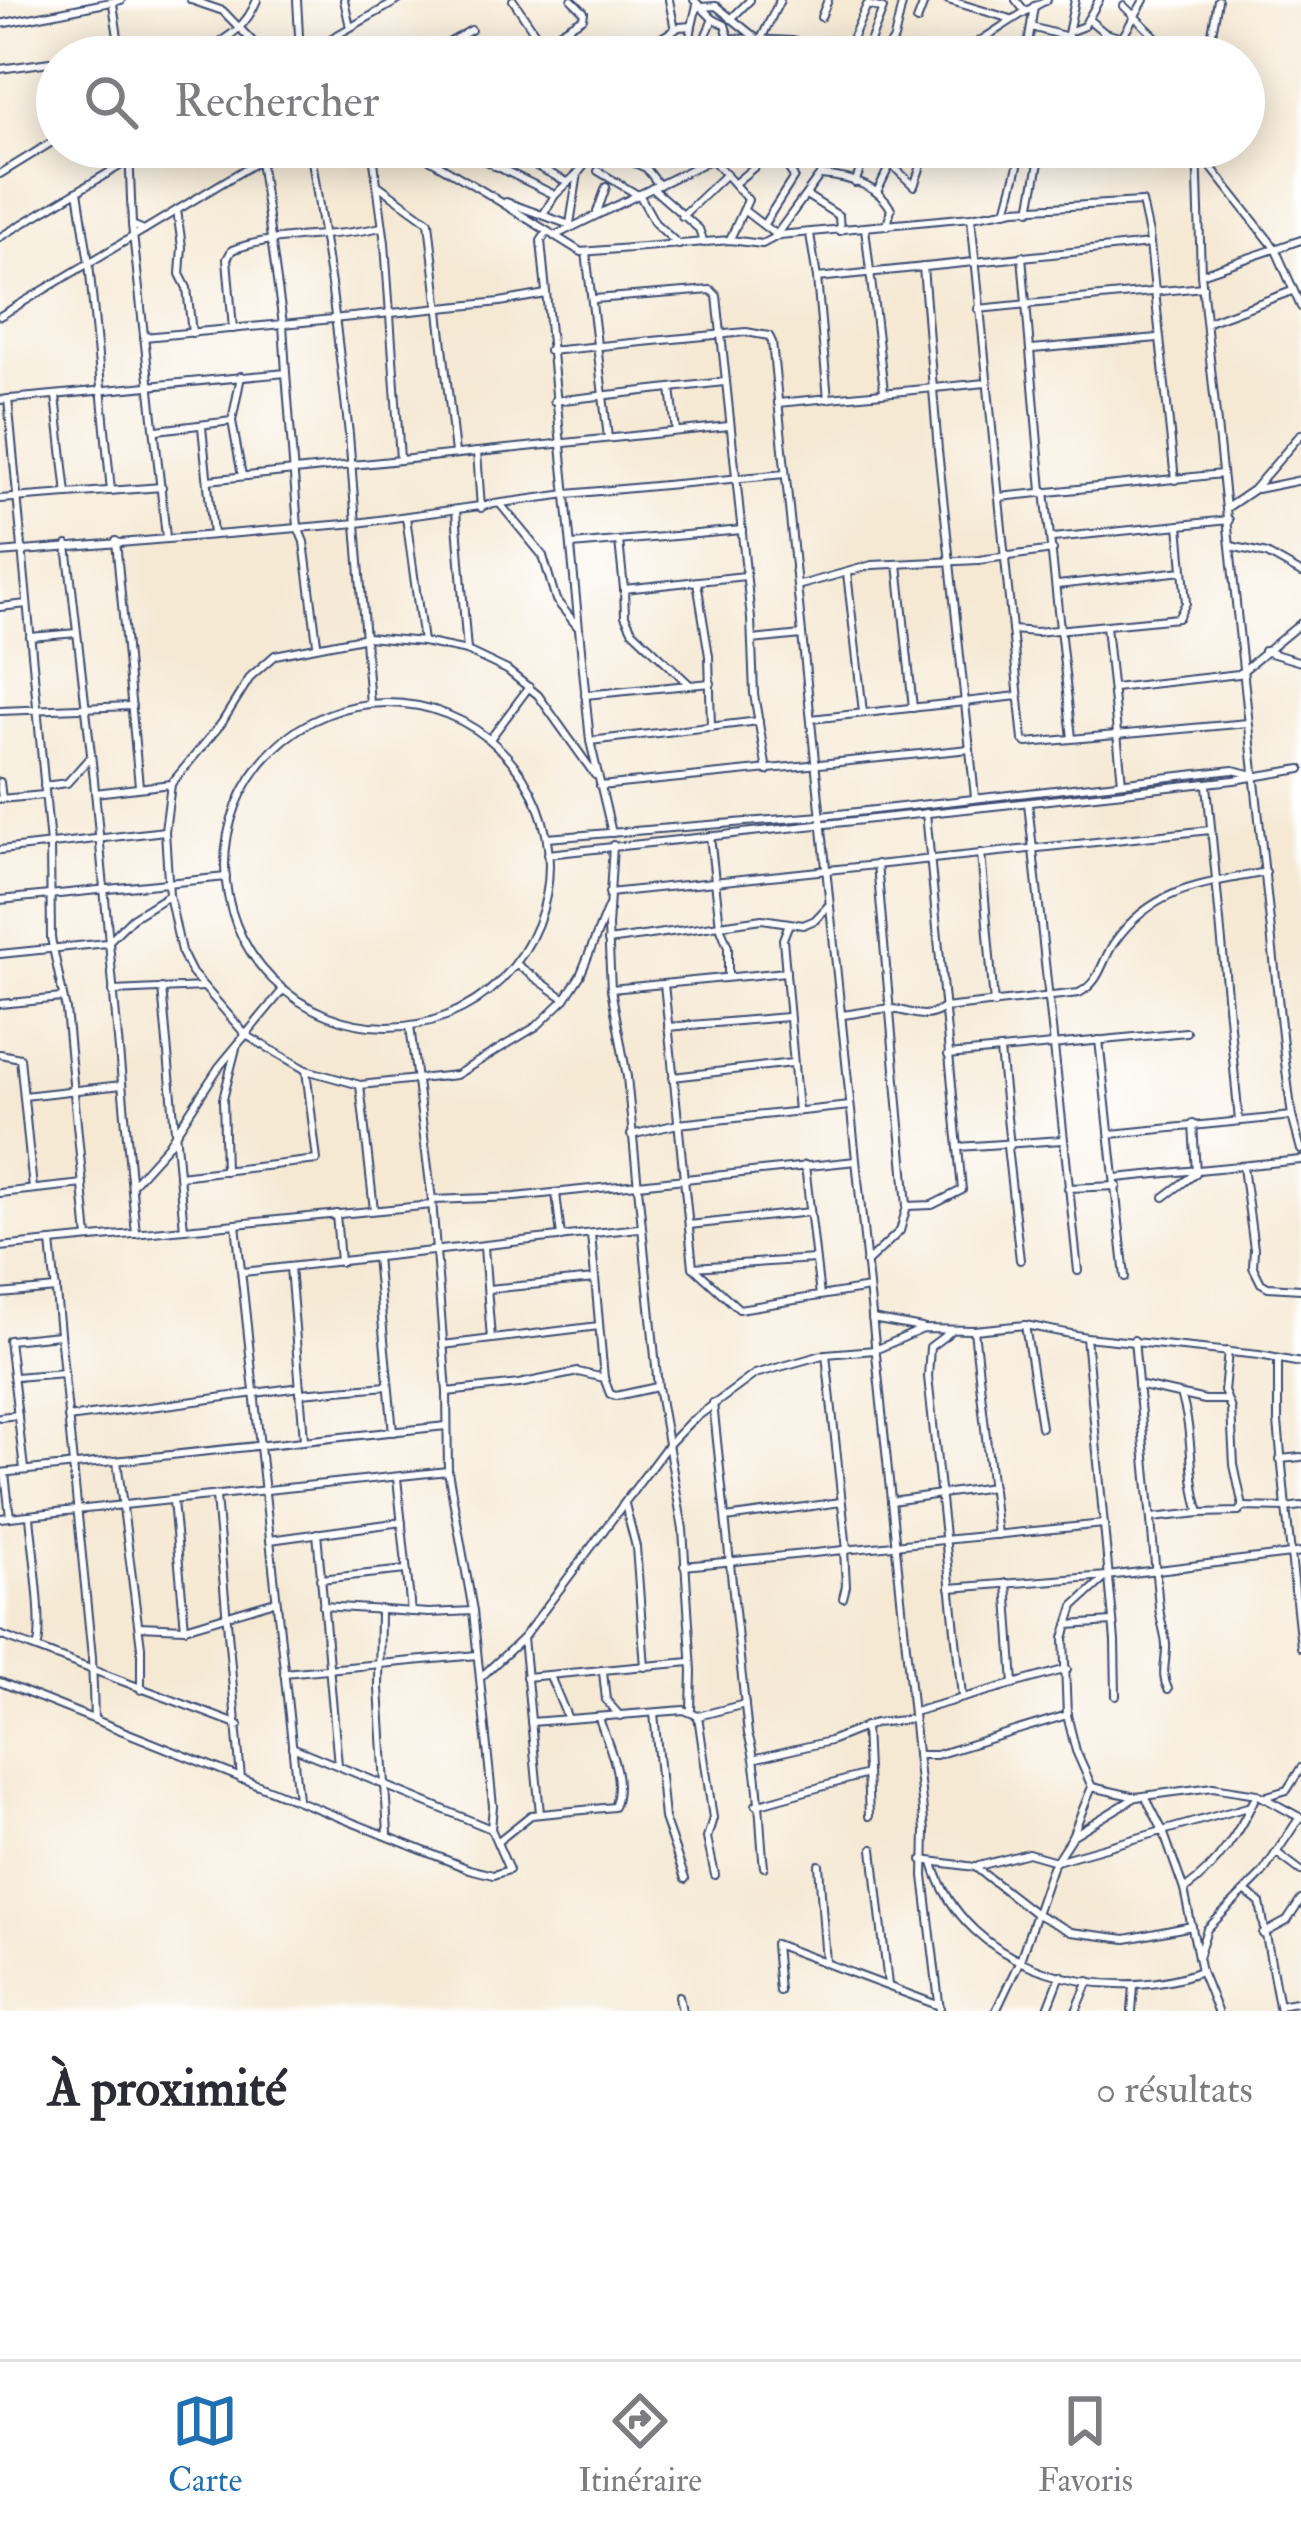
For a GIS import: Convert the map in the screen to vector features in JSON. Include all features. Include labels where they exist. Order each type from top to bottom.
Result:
[{"type":"street","points":[[190,0],[223,11],[246,36]]},
{"type":"street","points":[[228,36],[248,21],[256,0]]},
{"type":"street","points":[[297,0],[299,36]]},
{"type":"street","points":[[344,0],[350,27]]},
{"type":"street","points":[[334,36],[399,0]]},
{"type":"street","points":[[513,0],[538,36]]},
{"type":"street","points":[[551,36],[583,18],[572,0]]},
{"type":"street","points":[[670,0],[672,36]]},
{"type":"street","points":[[727,36],[728,22],[748,0]]},
{"type":"street","points":[[760,36],[780,0]]},
{"type":"street","points":[[821,17],[828,0]]},
{"type":"street","points":[[895,36],[903,0]]},
{"type":"street","points":[[917,21],[925,0]]},
{"type":"street","points":[[948,0],[1011,19]]},
{"type":"street","points":[[1016,0],[1024,10]]},
{"type":"street","points":[[989,36],[1024,10],[1047,0]]},
{"type":"street","points":[[1070,34],[1076,0]]},
{"type":"street","points":[[1123,36],[1144,0]]},
{"type":"street","points":[[1212,36],[1218,0]]},
{"type":"street","points":[[0,24],[115,1],[119,36]]},
{"type":"street","points":[[1031,27],[1070,34],[1084,26],[1094,1]]},
{"type":"street","points":[[697,3],[712,2],[728,22]]},
{"type":"street","points":[[697,3],[713,19],[755,36]]},
{"type":"street","points":[[690,36],[697,3]]},
{"type":"street","points":[[853,36],[869,4],[883,9],[872,36]]},
{"type":"street","points":[[1030,36],[1034,6]]},
{"type":"street","points":[[1124,6],[1156,36]]},
{"type":"street","points":[[706,36],[713,19]]},
{"type":"street","points":[[1088,19],[1116,36]]},
{"type":"street","points":[[667,36],[692,26]]},
{"type":"street","points":[[461,36],[472,30]]},
{"type":"street","points":[[0,69],[36,64]]},
{"type":"street","points":[[0,174],[36,152]]},
{"type":"street","points":[[0,238],[117,168]]},
{"type":"street","points":[[130,168],[132,226],[166,537]]},
{"type":"street","points":[[0,316],[247,168]]},
{"type":"street","points":[[261,168],[284,324],[298,527],[317,644]]},
{"type":"street","points":[[313,168],[336,321],[370,704]]},
{"type":"street","points":[[375,168],[400,460]]},
{"type":"street","points":[[444,168],[577,251],[586,252],[730,240],[762,244],[777,235],[823,168]]},
{"type":"street","points":[[498,168],[555,195]]},
{"type":"street","points":[[541,168],[567,182]]},
{"type":"street","points":[[543,215],[580,168]]},
{"type":"street","points":[[646,168],[655,186],[699,229],[704,244]]},
{"type":"street","points":[[612,834],[590,741],[541,241],[692,168]]},
{"type":"street","points":[[721,168],[747,199],[746,212],[730,240]]},
{"type":"street","points":[[735,183],[753,168]]},
{"type":"street","points":[[788,168],[794,178],[812,187]]},
{"type":"street","points":[[855,182],[860,168]]},
{"type":"street","points":[[877,192],[889,168]]},
{"type":"street","points":[[895,168],[916,186],[921,168]]},
{"type":"street","points":[[1006,212],[1017,168]]},
{"type":"street","points":[[1030,210],[1038,168]]},
{"type":"street","points":[[1198,168],[1201,274],[1253,774],[1292,1115],[1301,1150]]},
{"type":"street","points":[[1213,168],[1275,248],[1301,307]]},
{"type":"street","points":[[598,171],[638,195],[655,223],[679,245]]},
{"type":"street","points":[[570,226],[578,172]]},
{"type":"street","points":[[682,216],[726,174]]},
{"type":"street","points":[[820,176],[855,182],[877,192],[891,209],[887,226]]},
{"type":"street","points":[[764,224],[794,178]]},
{"type":"street","points":[[378,185],[429,221],[455,454]]},
{"type":"street","points":[[597,212],[606,187]]},
{"type":"street","points":[[78,191],[111,491]]},
{"type":"street","points":[[806,195],[837,214],[840,231]]},
{"type":"street","points":[[494,198],[570,226]]},
{"type":"street","points":[[746,212],[777,235],[1142,202],[1175,480]]},
{"type":"street","points":[[176,210],[182,247],[180,274],[188,288],[192,333]]},
{"type":"street","points":[[970,218],[1024,742],[1249,723]]},
{"type":"street","points":[[132,226],[144,230]]},
{"type":"street","points":[[233,329],[229,255],[251,243],[381,226]]},
{"type":"street","points":[[865,228],[884,392]]},
{"type":"street","points":[[810,234],[827,399]]},
{"type":"street","points":[[1201,274],[1301,240]]},
{"type":"street","points":[[817,278],[1150,244]]},
{"type":"street","points":[[586,252],[608,438]]},
{"type":"street","points":[[1022,256],[1072,740]]},
{"type":"street","points":[[923,267],[975,797]]},
{"type":"street","points":[[978,309],[1203,287]]},
{"type":"street","points":[[594,299],[711,290],[718,296],[754,694],[767,771]]},
{"type":"street","points":[[1208,322],[1292,291]]},
{"type":"street","points":[[144,337],[336,321],[546,294]]},
{"type":"street","points":[[549,351],[721,333],[769,337],[925,1831],[922,1860],[935,1988],[942,2010]]},
{"type":"street","points":[[1032,349],[1158,338]]},
{"type":"street","points":[[88,1238],[74,1090],[53,948],[50,844],[20,497],[4,400],[286,373]]},
{"type":"street","points":[[242,376],[232,421],[242,476]]},
{"type":"street","points":[[554,401],[725,382]]},
{"type":"street","points":[[778,403],[986,383]]},
{"type":"street","points":[[671,388],[676,431]]},
{"type":"street","points":[[56,395],[67,494]]},
{"type":"street","points":[[157,430],[232,421]]},
{"type":"street","points":[[208,480],[729,425]]},
{"type":"street","points":[[202,427],[213,534]]},
{"type":"street","points":[[1227,508],[1253,490],[1301,434]]},
{"type":"street","points":[[477,452],[481,508]]},
{"type":"street","points":[[0,553],[356,523],[568,494],[785,474]]},
{"type":"street","points":[[998,497],[1222,474]]},
{"type":"street","points":[[1253,490],[1301,479]]},
{"type":"street","points":[[0,499],[162,487]]},
{"type":"street","points":[[501,505],[543,556],[556,600],[580,629]]},
{"type":"street","points":[[456,511],[467,651]]},
{"type":"street","points":[[406,517],[423,642]]},
{"type":"street","points":[[1052,538],[1229,520]]},
{"type":"street","points":[[1012,631],[1168,621],[1182,615],[1186,603],[1179,525]]},
{"type":"street","points":[[572,545],[742,530]]},
{"type":"street","points":[[116,541],[139,786]]},
{"type":"street","points":[[619,541],[625,616],[632,630],[690,685]]},
{"type":"street","points":[[67,545],[136,1234]]},
{"type":"street","points":[[1231,546],[1267,554],[1301,573]]},
{"type":"street","points":[[797,586],[872,565],[1053,550]]},
{"type":"street","points":[[898,564],[914,708]]},
{"type":"street","points":[[1057,585],[1183,571]]},
{"type":"street","points":[[847,573],[863,713]]},
{"type":"street","points":[[624,589],[745,576]]},
{"type":"street","points":[[697,582],[711,682],[711,727]]},
{"type":"street","points":[[0,607],[26,604]]},
{"type":"street","points":[[1114,688],[1244,672],[1301,623]]},
{"type":"street","points":[[1106,626],[1122,782]]},
{"type":"street","points":[[30,638],[77,633]]},
{"type":"street","points":[[752,640],[802,635]]},
{"type":"street","points":[[596,775],[529,687],[507,670],[467,651],[367,637],[317,644],[266,660],[172,784],[165,831],[169,895],[181,951],[246,1035],[306,1070],[360,1085],[456,1075],[537,1026],[565,999],[587,962],[608,907]]},
{"type":"street","points":[[1264,651],[1301,662]]},
{"type":"street","points":[[586,694],[711,682]]},
{"type":"street","points":[[490,739],[529,687]]},
{"type":"street","points":[[811,719],[1018,696]]},
{"type":"street","points":[[370,704],[434,709],[490,739],[530,787],[548,854],[547,894],[517,964],[494,988],[463,1009],[388,1028],[344,1022],[282,991],[244,942],[226,877],[232,819],[240,796],[260,766],[305,726],[370,704]]},
{"type":"street","points":[[0,711],[131,706]]},
{"type":"street","points":[[590,741],[759,721]]},
{"type":"street","points":[[600,786],[970,749]]},
{"type":"street","points":[[0,782],[1,799],[45,791],[67,783],[91,756]]},
{"type":"street","points":[[548,854],[1301,769]]},
{"type":"street","points":[[547,838],[820,815],[1233,770],[1253,774]]},
{"type":"street","points":[[1207,783],[1239,1121]]},
{"type":"street","points":[[95,794],[172,784]]},
{"type":"street","points":[[1028,802],[1078,1271]]},
{"type":"street","points":[[907,1206],[932,1205],[962,1190],[926,813]]},
{"type":"street","points":[[609,893],[1210,830]]},
{"type":"street","points":[[0,850],[165,831]]},
{"type":"street","points":[[710,836],[720,926],[728,947],[728,977]]},
{"type":"street","points":[[613,845],[608,907],[611,989],[627,1078],[658,1387],[682,1513],[691,1710]]},
{"type":"street","points":[[981,853],[994,1004]]},
{"type":"street","points":[[866,1263],[901,1231],[907,1206],[878,864]]},
{"type":"street","points":[[841,1016],[890,1007],[931,1017],[944,1008],[1085,991],[1115,941],[1177,890],[1267,872]]},
{"type":"street","points":[[0,900],[226,877]]},
{"type":"street","points":[[0,954],[107,944],[132,918],[169,895]]},
{"type":"street","points":[[608,941],[762,919],[790,924],[815,920],[830,904]]},
{"type":"street","points":[[790,924],[783,939],[798,1111]]},
{"type":"street","points":[[517,964],[565,999]]},
{"type":"street","points":[[611,989],[786,972]]},
{"type":"street","points":[[664,984],[693,1267],[739,1309],[869,1288]]},
{"type":"street","points":[[113,991],[204,986]]},
{"type":"street","points":[[162,988],[184,1229]]},
{"type":"street","points":[[131,1185],[174,1137],[218,1067],[282,991]]},
{"type":"street","points":[[0,1004],[62,998]]},
{"type":"street","points":[[668,1027],[787,1017]]},
{"type":"street","points":[[0,1672],[1,1682],[241,1779],[493,1875],[509,1870],[491,1829],[494,1806],[473,1611],[448,1471],[447,1392],[432,1203],[410,1026]]},
{"type":"street","points":[[948,1055],[1186,1032]]},
{"type":"street","points":[[1100,1040],[1125,1277]]},
{"type":"street","points":[[224,1171],[223,1099],[238,1045]]},
{"type":"street","points":[[1000,1051],[1020,1260]]},
{"type":"street","points":[[0,1054],[20,1058],[33,1189]]},
{"type":"street","points":[[674,1077],[792,1063]]},
{"type":"street","points":[[179,1176],[317,1160],[306,1070]]},
{"type":"street","points":[[23,1096],[122,1085]]},
{"type":"street","points":[[360,1085],[374,1210]]},
{"type":"street","points":[[632,1135],[678,1124],[850,1106]]},
{"type":"street","points":[[1111,1134],[1292,1115]]},
{"type":"street","points":[[1192,1124],[1196,1173]]},
{"type":"street","points":[[958,1147],[1063,1140]]},
{"type":"street","points":[[1068,1188],[1301,1160]]},
{"type":"street","points":[[0,1247],[856,1161]]},
{"type":"street","points":[[805,1165],[820,1297]]},
{"type":"street","points":[[1243,1167],[1254,1271],[1268,1287],[1301,1289]]},
{"type":"street","points":[[1164,1197],[1196,1173]]},
{"type":"street","points":[[0,1193],[83,1184]]},
{"type":"street","points":[[556,1193],[561,1237]]},
{"type":"street","points":[[688,1226],[810,1212]]},
{"type":"street","points":[[336,1214],[340,1262]]},
{"type":"street","points":[[236,1224],[298,1801]]},
{"type":"street","points":[[243,1272],[640,1228]]},
{"type":"street","points":[[591,1234],[604,1378],[610,1394],[658,1387]]},
{"type":"street","points":[[51,1242],[94,1719]]},
{"type":"street","points":[[484,1246],[491,1339]]},
{"type":"street","points":[[376,1257],[393,1432]]},
{"type":"street","points":[[693,1267],[816,1259]]},
{"type":"street","points":[[290,1267],[304,1439]]},
{"type":"street","points":[[488,1289],[595,1279]]},
{"type":"street","points":[[0,1294],[56,1289]]},
{"type":"street","points":[[872,1319],[922,1329],[1024,1325],[1301,1363]]},
{"type":"street","points":[[1024,1325],[1041,1427]]},
{"type":"street","points":[[443,1345],[599,1326]]},
{"type":"street","points":[[480,1678],[523,1638],[668,1446],[713,1402],[754,1374],[826,1354],[875,1350],[922,1329]]},
{"type":"street","points":[[952,1330],[928,1353],[962,1696]]},
{"type":"street","points":[[974,1330],[997,1534]]},
{"type":"street","points":[[24,1469],[15,1377],[4,1341],[59,1334]]},
{"type":"street","points":[[1085,1336],[1116,1696]]},
{"type":"street","points":[[1134,1340],[1166,1642],[1162,1675],[1168,1689]]},
{"type":"street","points":[[1228,1351],[1227,1400],[1243,1508]]},
{"type":"street","points":[[826,1354],[845,1550],[842,1598]]},
{"type":"street","points":[[1278,1359],[1280,1459],[1301,1647]]},
{"type":"street","points":[[447,1392],[578,1372],[604,1378]]},
{"type":"street","points":[[15,1377],[64,1373]]},
{"type":"street","points":[[1138,1385],[1227,1400]]},
{"type":"street","points":[[68,1418],[300,1390],[388,1386]]},
{"type":"street","points":[[1181,1395],[1191,1450],[1191,1484],[1200,1513]]},
{"type":"street","points":[[713,1402],[748,1734],[758,1757],[756,1805],[764,1867]]},
{"type":"street","points":[[0,1417],[18,1415]]},
{"type":"street","points":[[10,1517],[2,1472],[446,1426]]},
{"type":"street","points":[[1280,1459],[1301,1457]]},
{"type":"street","points":[[117,1461],[138,1626],[141,1690]]},
{"type":"street","points":[[0,1519],[448,1471]]},
{"type":"street","points":[[397,1478],[411,1612]]},
{"type":"street","points":[[891,1501],[992,1487]]},
{"type":"street","points":[[216,1497],[241,1779]]},
{"type":"street","points":[[173,1501],[185,1628]]},
{"type":"street","points":[[726,1518],[841,1502]]},
{"type":"street","points":[[625,1504],[636,1547],[645,1667]]},
{"type":"street","points":[[1153,1518],[1301,1506]]},
{"type":"street","points":[[30,1516],[42,1627],[37,1648]]},
{"type":"street","points":[[270,1540],[402,1522]]},
{"type":"street","points":[[684,1566],[1104,1524]]},
{"type":"street","points":[[317,1533],[338,1766]]},
{"type":"street","points":[[950,1588],[1107,1576],[1301,1552]]},
{"type":"street","points":[[320,1579],[406,1570]]},
{"type":"street","points":[[996,2011],[1019,1960],[1033,1912],[1092,1787],[1067,1714],[1064,1638],[1074,1606],[1107,1576]]},
{"type":"street","points":[[1007,1583],[1014,1684]]},
{"type":"street","points":[[138,1626],[185,1628],[275,1601]]},
{"type":"street","points":[[323,1606],[473,1611]]},
{"type":"street","points":[[380,1609],[388,1835]]},
{"type":"street","points":[[1068,1625],[1113,1622]]},
{"type":"street","points":[[0,1635],[238,1725]]},
{"type":"street","points":[[523,1638],[540,1813]]},
{"type":"street","points":[[284,1673],[478,1654]]},
{"type":"street","points":[[526,1677],[691,1661]]},
{"type":"street","points":[[758,1757],[830,1742],[962,1696],[1067,1669]]},
{"type":"street","points":[[603,1672],[606,1700],[620,1716]]},
{"type":"street","points":[[550,1676],[568,1719]]},
{"type":"street","points":[[698,1716],[745,1704]]},
{"type":"street","points":[[531,1722],[691,1710],[698,1716],[713,1818],[707,1838],[716,1874]]},
{"type":"street","points":[[655,1713],[664,1818],[686,1880]]},
{"type":"street","points":[[917,1755],[936,1755],[1067,1714]]},
{"type":"street","points":[[496,1842],[532,1815],[614,1807],[620,1791],[616,1763],[599,1718]]},
{"type":"street","points":[[865,1726],[869,1816]]},
{"type":"street","points":[[292,1748],[491,1829]]},
{"type":"street","points":[[1184,1890],[1230,1844],[1260,1795],[1287,1790],[1301,1768]]},
{"type":"street","points":[[756,1805],[867,1774]]},
{"type":"street","points":[[1092,1787],[1141,1797],[1213,1786],[1260,1795],[1300,1818],[1246,1892],[1207,1929],[1198,1957]]},
{"type":"street","points":[[1141,1797],[1163,1831],[1184,1890],[1201,1971],[1217,2011]]},
{"type":"street","points":[[1072,1836],[1141,1797]]},
{"type":"street","points":[[922,1860],[975,1867],[1028,1853],[1056,1861],[1251,1806]]},
{"type":"street","points":[[873,1850],[888,1985]]},
{"type":"street","points":[[1276,1853],[1301,1871]]},
{"type":"street","points":[[933,1863],[938,1883],[965,1924],[1019,1960],[1089,1982],[1134,1986],[1169,1983],[1201,1971]]},
{"type":"street","points":[[819,1865],[826,1963]]},
{"type":"street","points":[[975,1867],[1033,1912],[1071,1932],[1145,1938],[1192,1927]]},
{"type":"street","points":[[1246,1892],[1260,1904],[1280,2008],[1301,2001]]},
{"type":"street","points":[[1263,1934],[1286,1922],[1301,1900]]},
{"type":"street","points":[[779,1991],[775,1944],[942,2010]]},
{"type":"street","points":[[1047,2011],[1061,1975]]},
{"type":"street","points":[[1076,2011],[1089,1982]]},
{"type":"street","points":[[1132,2011],[1134,1986]]},
{"type":"street","points":[[680,1996],[682,2011]]}]
